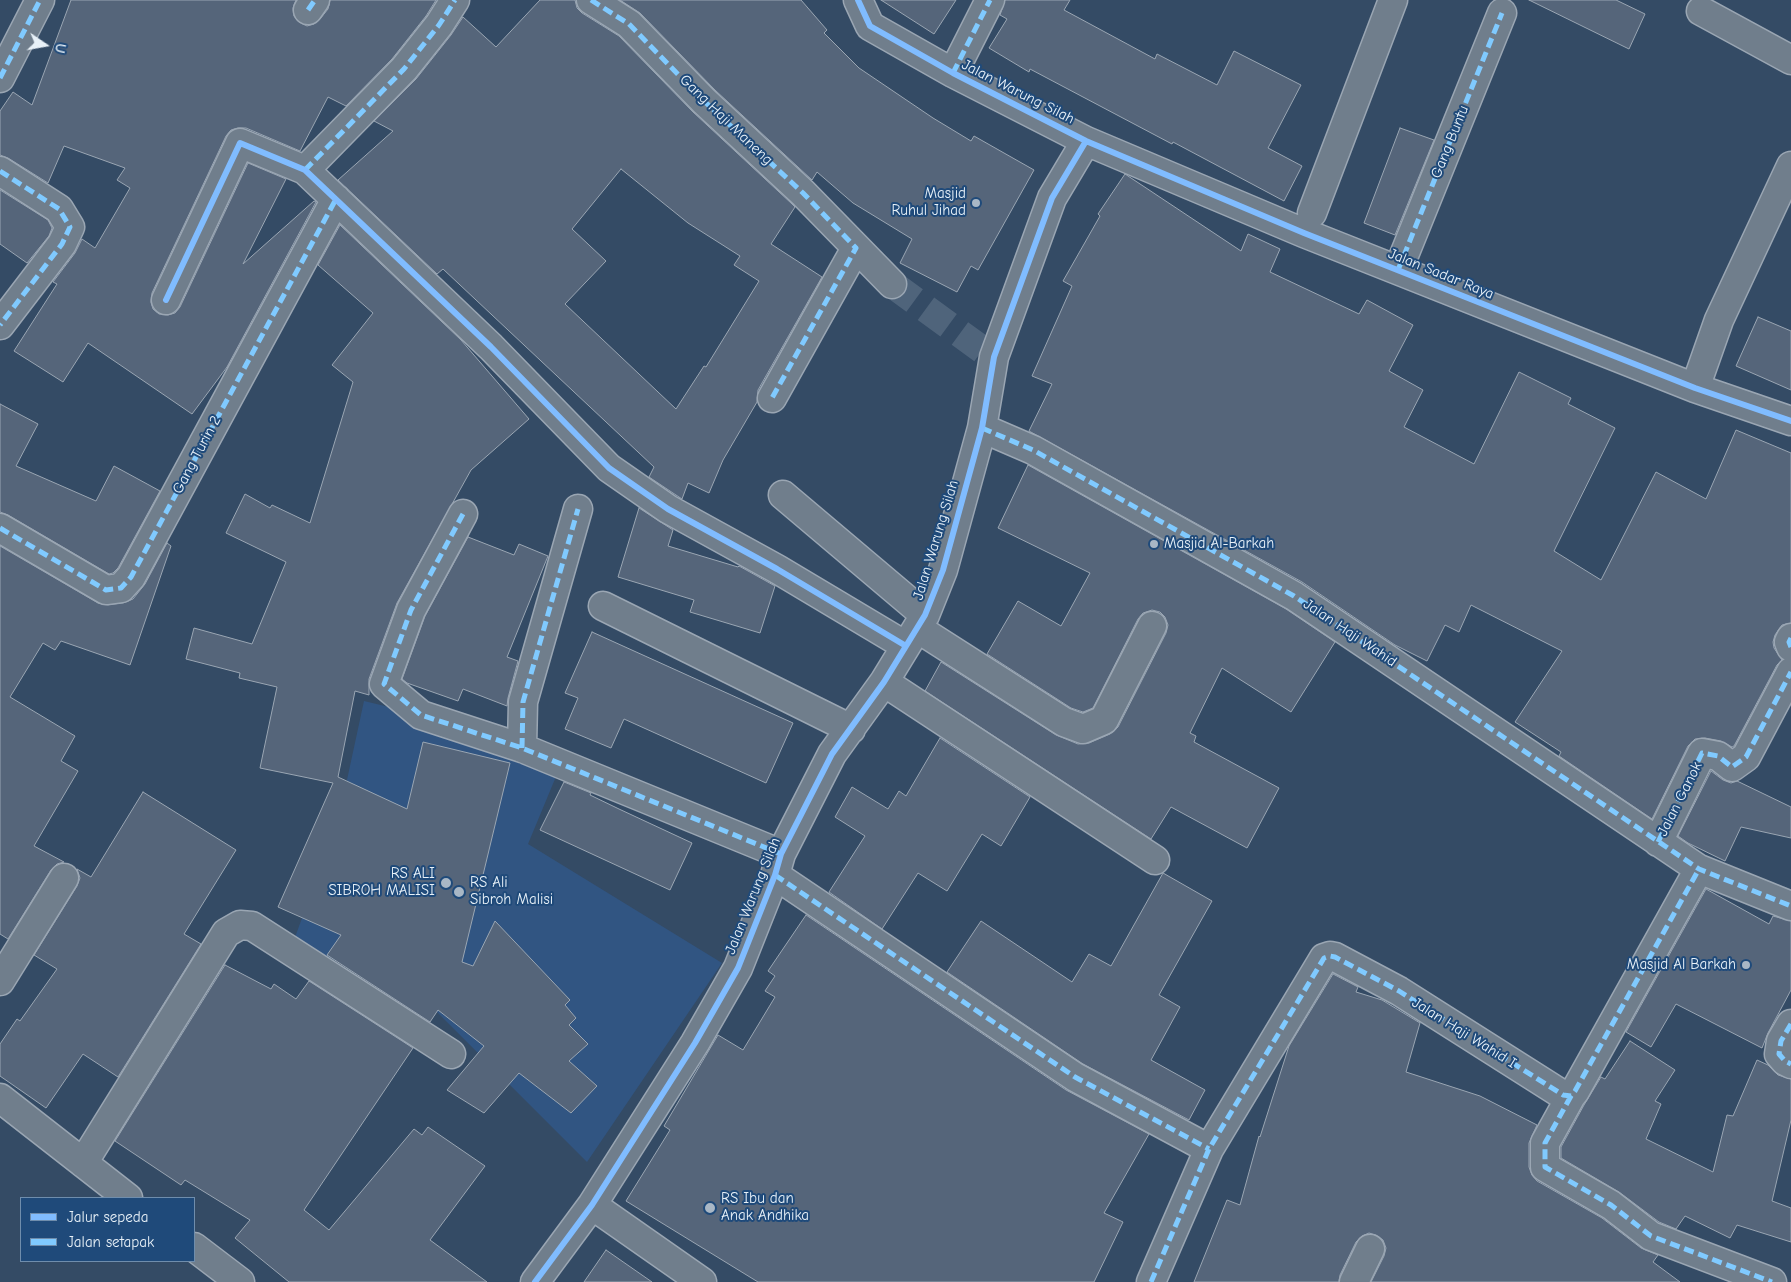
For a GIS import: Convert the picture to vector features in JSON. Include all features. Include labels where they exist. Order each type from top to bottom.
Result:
[{"type":"street","points":[[0,78],[40,0]]},
{"type":"street","points":[[305,170],[404,69],[439,25],[455,0]]},
{"type":"street","name":"Gang Haji Maneng","points":[[591,0],[629,24],[704,101],[803,193],[892,284]]},
{"type":"street","name":"Jalan Warung Silah","points":[[535,1282],[592,1205],[695,1043],[733,976],[778,864],[832,754],[884,682],[916,630],[943,570],[982,428],[989,354],[1052,198],[1086,141],[953,73],[870,26],[858,0]]},
{"type":"street","points":[[953,73],[990,0]]},
{"type":"street","points":[[1312,213],[1393,0]]},
{"type":"street","points":[[1701,11],[1791,60]]},
{"type":"street","name":"Gang Buntu","points":[[1398,270],[1502,13]]},
{"type":"street","name":"Jalan Sadar Raya","points":[[1086,141],[1304,233],[1695,388],[1791,421]]},
{"type":"street","points":[[166,300],[240,143],[305,170],[490,347],[609,468],[668,509],[777,569],[916,630],[1064,722],[1083,729],[1104,720],[1152,626]]},
{"type":"street","points":[[1695,388],[1720,320],[1791,166]]},
{"type":"street","points":[[0,171],[58,209],[70,227],[62,244],[0,325]]},
{"type":"street","name":"Gang Turin 2","points":[[0,528],[106,590],[121,588],[131,577],[336,199]]},
{"type":"street","points":[[772,398],[856,248]]},
{"type":"street","name":"Jalan Haji Wahid","points":[[982,428],[1033,450],[1294,596],[1699,869],[1791,906]]},
{"type":"street","points":[[782,494],[916,630]]},
{"type":"street","points":[[522,748],[523,702],[578,509]]},
{"type":"street","points":[[463,514],[411,610],[384,684],[421,715],[522,748],[778,864],[1075,1077],[1209,1149],[1151,1282]]},
{"type":"street","points":[[603,606],[851,729]]},
{"type":"street","points":[[1791,638],[1789,642],[1791,647]]},
{"type":"street","name":"Jalan Ganok","points":[[1658,842],[1702,753],[1718,756],[1732,767],[1746,757],[1791,672]]},
{"type":"street","points":[[884,682],[1156,860]]},
{"type":"street","points":[[1699,869],[1545,1143],[1545,1167],[1611,1205],[1651,1236],[1772,1282]]},
{"type":"street","points":[[0,981],[64,878]]},
{"type":"street","points":[[83,1163],[226,933],[240,925],[252,926],[451,1054]]},
{"type":"street","name":"Jalan Haji Wahid I","points":[[1209,1149],[1320,962],[1330,956],[1400,991],[1563,1095],[1571,1096]]},
{"type":"street","points":[[1791,1024],[1782,1041],[1779,1054],[1785,1061],[1791,1064]]},
{"type":"street","points":[[0,1098],[127,1197]]},
{"type":"street","points":[[592,1205],[702,1282]]},
{"type":"street","points":[[195,1248],[240,1282]]},
{"type":"street","points":[[1354,1282],[1370,1249]]},
{"type":"shaded area","name":"RS Ali Sibroh Malisi","points":[[364,701],[567,750],[528,844],[722,963],[587,1162],[434,1009],[294,940],[339,817]]},
{"type":"building","points":[[71,0],[296,0],[293,8],[294,16],[299,22],[307,26],[314,24],[320,19],[328,9],[330,0],[436,0],[426,16],[392,59],[346,106],[328,97],[300,151],[246,128],[231,130],[226,136],[152,293],[151,302],[153,309],[159,314],[168,315],[175,313],[180,307],[248,163],[286,179],[243,264],[314,201],[316,202],[227,367],[192,414],[88,343],[63,382],[14,351],[57,284],[53,282],[75,253],[82,239],[95,248],[130,188],[117,180],[125,168],[64,146],[48,183],[0,155],[0,111],[13,92],[32,105]]},
{"type":"building","points":[[540,0],[575,0],[577,8],[582,13],[619,36],[693,112],[795,207],[771,244],[822,277],[758,390],[757,402],[723,460],[709,493],[688,483],[682,499],[649,477],[654,467],[443,269],[437,274],[338,180],[393,131],[374,121],[416,79],[463,17],[496,47]],"holes":[[[621,169],[688,223],[740,256],[734,265],[759,281],[706,367],[704,366],[676,409],[565,304],[606,261],[572,229]]]},
{"type":"building","points":[[620,0],[801,0],[827,30],[824,33],[859,68],[971,141],[974,136],[1034,170],[978,270],[971,266],[957,292],[900,263],[912,239],[853,203],[817,172],[812,180],[715,90],[640,13]]},
{"type":"building","points":[[881,0],[956,0],[934,34]]},
{"type":"building","points":[[1005,0],[1070,0],[1064,10],[1155,59],[1157,54],[1217,85],[1234,51],[1301,85],[1268,148],[1302,166],[1284,201],[1030,69],[1029,72],[989,48],[1007,19],[1000,15]]},
{"type":"building","points":[[1529,0],[1616,0],[1645,14],[1629,49]]},
{"type":"building","points":[[1400,128],[1434,140],[1395,235],[1364,223]]},
{"type":"building","points":[[1125,174],[1241,251],[1248,234],[1280,249],[1270,272],[1359,314],[1367,300],[1413,325],[1389,371],[1423,390],[1404,427],[1474,464],[1519,372],[1571,398],[1568,404],[1615,428],[1554,551],[1601,580],[1656,472],[1706,499],[1736,430],[1791,453],[1791,623],[1782,625],[1775,635],[1774,648],[1782,660],[1777,665],[1734,746],[1705,738],[1695,739],[1688,746],[1652,819],[1559,756],[1561,752],[1515,722],[1562,651],[1471,605],[1459,632],[1445,625],[1427,661],[1395,645],[1302,582],[1029,431],[1052,384],[1032,376],[1072,286],[1063,281],[1100,216],[1098,214]]},
{"type":"building","points":[[0,190],[48,220],[52,228],[49,236],[27,263],[0,244]]},
{"type":"building","points":[[340,225],[461,340],[529,419],[471,470],[397,603],[369,679],[369,695],[355,691],[338,777],[407,809],[423,742],[510,763],[462,962],[473,966],[495,921],[570,1000],[565,1005],[576,1018],[569,1025],[588,1044],[569,1061],[597,1086],[571,1113],[519,1073],[484,1113],[447,1090],[484,1046],[438,1010],[430,1022],[327,955],[341,935],[278,907],[333,783],[260,768],[277,687],[239,678],[240,673],[186,659],[194,628],[252,644],[286,562],[226,533],[245,494],[270,508],[272,505],[310,523],[353,382],[332,365],[373,313],[318,265]]},
{"type":"building","points":[[1758,317],[1791,331],[1791,390],[1736,366]]},
{"type":"building","points":[[0,404],[38,424],[16,466],[96,501],[114,466],[160,491],[118,568],[113,573],[109,574],[0,512]]},
{"type":"building","points":[[1028,465],[1286,609],[1335,642],[1291,712],[1222,668],[1190,733],[1196,736],[1194,742],[1279,788],[1247,848],[1171,807],[1151,839],[925,691],[941,662],[1056,735],[1078,744],[1089,743],[1110,734],[1118,727],[1166,633],[1168,625],[1165,617],[1160,612],[1152,610],[1143,613],[1138,619],[1093,708],[1083,712],[1071,708],[987,654],[1018,601],[1061,626],[1090,573],[998,528]]},
{"type":"building","points":[[639,508],[673,530],[668,546],[739,566],[775,586],[760,633],[690,612],[694,600],[618,577]]},
{"type":"building","points":[[468,537],[514,555],[519,544],[548,556],[507,657],[518,661],[507,706],[463,689],[458,701],[407,683],[402,679],[425,616]]},
{"type":"building","points":[[167,543],[171,546],[130,665],[61,641],[55,650],[43,643],[10,697],[75,736],[61,761],[78,771],[34,846],[64,862],[57,864],[51,870],[8,939],[0,934],[0,546],[98,603],[108,605],[123,603],[133,599],[145,584]]},
{"type":"building","points":[[592,632],[793,723],[766,783],[624,719],[611,748],[565,729],[578,698],[565,693]]},
{"type":"building","points":[[940,738],[1030,797],[1001,846],[982,834],[947,891],[918,873],[882,929],[829,892],[865,836],[835,817],[852,787],[888,809],[899,791],[906,796]]},
{"type":"building","points":[[1711,771],[1723,780],[1731,783],[1737,781],[1791,807],[1791,838],[1741,827],[1725,861],[1678,836]]},
{"type":"building","points":[[564,782],[591,793],[590,795],[692,843],[670,890],[540,830]]},
{"type":"building","points":[[143,792],[236,850],[184,934],[201,944],[118,1077],[83,1054],[46,1108],[0,1076],[0,1044],[17,1019],[20,1021],[57,969],[34,955],[77,886],[80,878],[77,869],[91,877]]},
{"type":"building","points":[[1163,873],[1212,901],[1159,995],[1180,1007],[1151,1060],[1205,1090],[1189,1120],[1083,1064],[947,972],[981,921],[1072,982],[1089,954],[1111,966]]},
{"type":"building","name":"Masjid Al Barkah","points":[[1706,889],[1769,924],[1773,916],[1791,921],[1791,990],[1762,1048],[1676,1004],[1651,1047],[1626,1032]]},
{"type":"building","points":[[806,915],[1066,1090],[1149,1134],[1104,1213],[1123,1222],[1094,1282],[758,1282],[626,1201],[670,1130],[664,1126],[718,1035],[743,1050],[775,997],[765,991],[775,976],[768,971]]},
{"type":"building","points":[[225,965],[271,989],[274,984],[296,999],[309,981],[413,1048],[304,1210],[329,1230],[414,1129],[422,1135],[428,1127],[485,1166],[430,1240],[487,1282],[289,1282],[235,1238],[250,1220],[185,1180],[181,1185],[115,1141]]},
{"type":"building","points":[[1333,974],[1358,987],[1356,992],[1382,1000],[1420,1023],[1406,1072],[1480,1096],[1537,1125],[1529,1143],[1529,1167],[1537,1181],[1602,1218],[1641,1248],[1658,1255],[1653,1262],[1680,1282],[1371,1282],[1386,1248],[1383,1240],[1369,1233],[1362,1236],[1356,1242],[1340,1275],[1339,1282],[1194,1282],[1227,1200],[1240,1205],[1259,1136],[1289,1046]]},
{"type":"building","points":[[1630,1041],[1675,1070],[1655,1101],[1661,1104],[1646,1139],[1713,1172],[1727,1115],[1733,1116],[1757,1060],[1768,1065],[1778,1075],[1791,1079],[1791,1120],[1772,1201],[1791,1208],[1791,1242],[1737,1225],[1730,1238],[1685,1216],[1676,1229],[1659,1222],[1619,1192],[1561,1158],[1561,1147],[1584,1105],[1601,1077],[1605,1079]]},
{"type":"building","points":[[606,1250],[652,1282],[584,1282]]},
{"type":"tunnel","points":[[892,284],[984,351]]},
{"type":"marked path","points":[[0,78],[40,0]]},
{"type":"marked path","points":[[308,10],[315,0]]},
{"type":"marked path","points":[[305,170],[404,69],[439,25],[455,0]]},
{"type":"marked path","points":[[591,0],[629,24],[704,101],[803,193],[856,248],[772,398]]},
{"type":"marked path","points":[[953,73],[990,0]]},
{"type":"marked path","points":[[1398,270],[1502,13]]},
{"type":"marked path","points":[[0,171],[59,209],[70,227],[62,244],[0,325]]},
{"type":"marked path","points":[[0,528],[106,590],[121,588],[131,577],[336,199]]},
{"type":"marked path","points":[[982,428],[1033,450],[1294,596],[1699,869],[1791,906]]},
{"type":"marked path","points":[[522,748],[523,702],[578,509]]},
{"type":"marked path","points":[[463,514],[411,610],[384,684],[421,715],[522,748],[781,854]]},
{"type":"marked path","points":[[1791,638],[1789,642],[1791,647]]},
{"type":"marked path","points":[[1658,842],[1702,753],[1718,756],[1732,767],[1746,757],[1791,672]]},
{"type":"marked path","points":[[1151,1282],[1209,1149],[1324,958],[1335,957],[1399,991],[1563,1095],[1571,1096],[1699,869]]},
{"type":"marked path","points":[[775,875],[1075,1077],[1209,1149]]},
{"type":"marked path","points":[[1791,1024],[1781,1041],[1779,1054],[1785,1061],[1791,1064]]},
{"type":"marked path","points":[[1571,1096],[1545,1143],[1545,1167],[1611,1205],[1651,1236],[1772,1282]]},
{"type":"cycle path","points":[[858,0],[870,26],[953,73],[1086,141],[1304,233],[1695,388],[1791,421]]},
{"type":"cycle path","points":[[535,1282],[592,1205],[695,1043],[738,968],[775,875],[781,854],[832,754],[884,682],[925,615],[943,570],[982,428],[994,357],[1052,198],[1086,141]]},
{"type":"cycle path","points":[[166,300],[240,143],[305,170],[491,347],[609,468],[668,509],[777,569],[906,646]]},
{"type":"place","name":"Masjid Ruhul Jihad","points":[[976,203]]},
{"type":"place","name":"Masjid Al-Barkah","points":[[1154,544]]},
{"type":"place","name":"RS ALI SIBROH MALISI","points":[[446,883]]},
{"type":"place","name":"RS Ali Sibroh Malisi","points":[[459,892]]},
{"type":"place","name":"Masjid Al Barkah","points":[[1746,965]]},
{"type":"place","name":"RS Ibu dan Anak Andhika","points":[[710,1208]]}]
